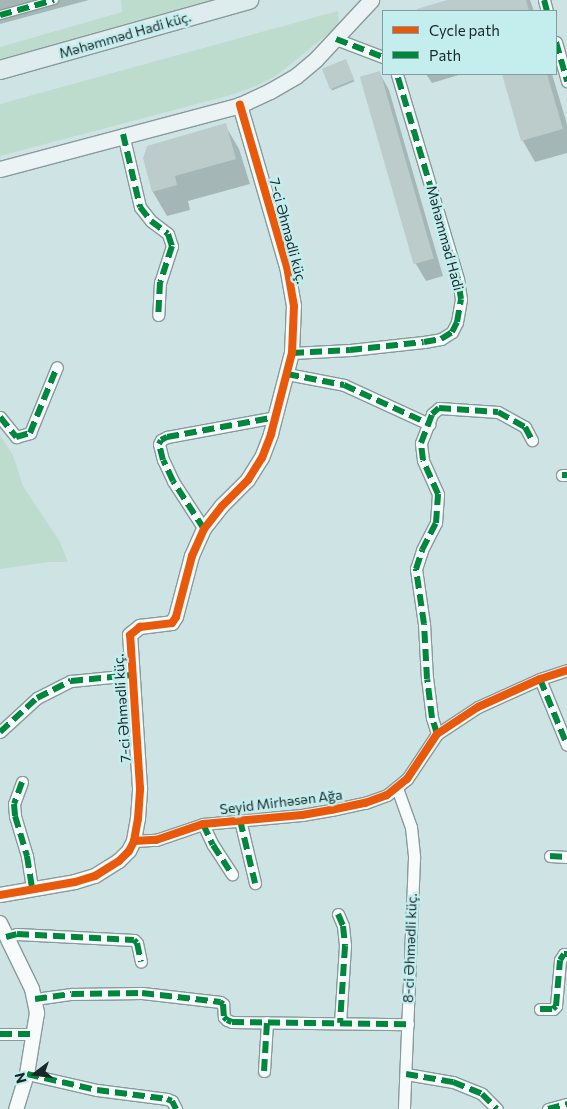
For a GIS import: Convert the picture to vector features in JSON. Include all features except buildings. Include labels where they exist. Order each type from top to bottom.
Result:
[{"type":"main road","name":"Məhəmməd Hadi küç.","points":[[0,70],[249,0]]},
{"type":"main road","points":[[0,169],[123,134],[240,105],[296,76],[336,39],[371,0]]},
{"type":"street","points":[[0,15],[54,0]]},
{"type":"street","points":[[336,39],[382,56]]},
{"type":"street","points":[[557,46],[567,81]]},
{"type":"street","name":"Məhəmməd Hadi","points":[[292,353],[350,350],[441,339],[452,332],[457,322],[461,299],[458,279],[397,75]]},
{"type":"street","name":"7-ci Əhmədli küç.","points":[[134,841],[140,788],[130,635],[140,627],[172,623],[176,617],[192,556],[204,529],[222,506],[248,480],[262,458],[276,417],[292,353],[294,306],[287,267],[240,105]]},
{"type":"street","points":[[123,134],[140,207],[151,221],[168,234],[172,246],[160,282],[158,315]]},
{"type":"street","points":[[0,417],[16,437],[30,433],[57,367]]},
{"type":"street","points":[[287,374],[344,385],[429,424]]},
{"type":"street","points":[[437,734],[431,708],[416,569],[422,550],[436,523],[438,513],[435,484],[421,450],[432,414],[439,408],[498,412],[525,426],[532,440]]},
{"type":"street","points":[[204,529],[173,481],[163,460],[159,444],[161,440],[167,437],[276,417]]},
{"type":"street","name":"Seyid Mirhəsən Ağa","points":[[134,841],[156,840],[203,824],[302,815],[365,804],[397,788],[421,761],[437,734],[478,707],[540,679],[567,670]]},
{"type":"street","points":[[0,732],[37,698],[71,681],[132,675]]},
{"type":"street","points":[[540,679],[567,745]]},
{"type":"street","points":[[22,782],[14,804],[15,816],[27,856],[32,888]]},
{"type":"street","name":"8-ci Əhmədli küç.","points":[[397,788],[410,827],[414,858],[404,1109]]},
{"type":"street","points":[[240,820],[255,883]]},
{"type":"street","points":[[203,824],[212,845],[232,874]]},
{"type":"street","points":[[0,895],[75,882],[96,876],[119,861],[129,851],[134,841]]},
{"type":"street","points":[[550,856],[567,857]]},
{"type":"street","points":[[338,914],[343,926],[344,946],[340,1023]]},
{"type":"street","points":[[0,923],[36,999],[34,1034],[26,1074],[16,1109]]},
{"type":"street","points":[[6,937],[17,934],[134,940],[137,943],[141,962]]},
{"type":"street","points":[[540,1009],[553,1009],[556,1006],[560,960],[564,954],[567,954]]},
{"type":"street","points":[[36,999],[72,994],[142,993],[220,1002],[227,1020],[408,1024]]},
{"type":"street","points":[[264,1071],[267,1022]]},
{"type":"street","points":[[0,1034],[34,1034]]},
{"type":"street","points":[[26,1074],[97,1090],[167,1099],[172,1101],[176,1109]]},
{"type":"street","points":[[406,1074],[453,1082],[482,1094],[497,1109]]},
{"type":"street","points":[[548,1109],[567,1104]]},
{"type":"green space","points":[[121,0],[211,0],[0,59],[0,47],[122,12]]},
{"type":"green space","points":[[338,11],[339,25],[276,76],[256,86],[231,95],[0,156],[0,104]]},
{"type":"green space","points":[[0,435],[13,455],[23,486],[59,540],[68,562],[49,562],[0,569]]},
{"type":"marked path","points":[[0,15],[54,0]]},
{"type":"marked path","points":[[544,0],[547,10]]},
{"type":"marked path","points":[[336,39],[382,57]]},
{"type":"marked path","points":[[557,46],[567,81]]},
{"type":"marked path","points":[[292,353],[350,350],[441,339],[452,332],[457,322],[461,299],[458,279],[397,75]]},
{"type":"marked path","points":[[123,134],[140,207],[151,221],[168,234],[172,246],[160,282],[158,315]]},
{"type":"marked path","points":[[0,417],[16,437],[30,433],[57,367]]},
{"type":"marked path","points":[[287,374],[344,385],[429,424]]},
{"type":"marked path","points":[[437,734],[432,718],[427,679],[424,624],[416,569],[422,550],[436,523],[438,494],[423,460],[421,443],[432,414],[439,408],[498,412],[525,427],[532,440]]},
{"type":"marked path","points":[[204,529],[173,481],[163,460],[159,444],[161,440],[167,437],[276,417]]},
{"type":"marked path","points":[[562,475],[567,475]]},
{"type":"marked path","points":[[0,732],[37,698],[71,681],[132,675]]},
{"type":"marked path","points":[[540,679],[567,745]]},
{"type":"marked path","points":[[22,782],[14,804],[15,816],[27,856],[32,888]]},
{"type":"marked path","points":[[240,820],[255,883]]},
{"type":"marked path","points":[[203,824],[213,845],[232,874]]},
{"type":"marked path","points":[[550,856],[567,857]]},
{"type":"marked path","points":[[338,914],[343,926],[345,946],[340,1023]]},
{"type":"marked path","points":[[6,937],[17,934],[134,940],[137,943],[141,962]]},
{"type":"marked path","points":[[540,1009],[553,1009],[556,1006],[560,960],[564,954],[567,954]]},
{"type":"marked path","points":[[35,999],[72,994],[142,993],[220,1002],[223,1004],[224,1017],[232,1022],[408,1024]]},
{"type":"marked path","points":[[264,1071],[267,1022]]},
{"type":"marked path","points":[[0,1034],[34,1034]]},
{"type":"marked path","points":[[27,1074],[97,1090],[167,1099],[172,1101],[176,1109]]},
{"type":"marked path","points":[[406,1074],[453,1082],[482,1094],[497,1109]]},
{"type":"marked path","points":[[548,1109],[567,1104]]},
{"type":"cycle path","points":[[0,895],[75,882],[95,876],[119,861],[129,851],[134,841],[138,819],[140,788],[130,635],[140,627],[172,623],[176,617],[192,556],[204,529],[222,506],[248,480],[262,458],[271,434],[292,353],[294,306],[287,267],[240,105]]},
{"type":"cycle path","points":[[134,841],[156,840],[203,824],[302,815],[331,810],[365,803],[387,795],[407,779],[437,734],[478,707],[540,679],[567,670]]}]
